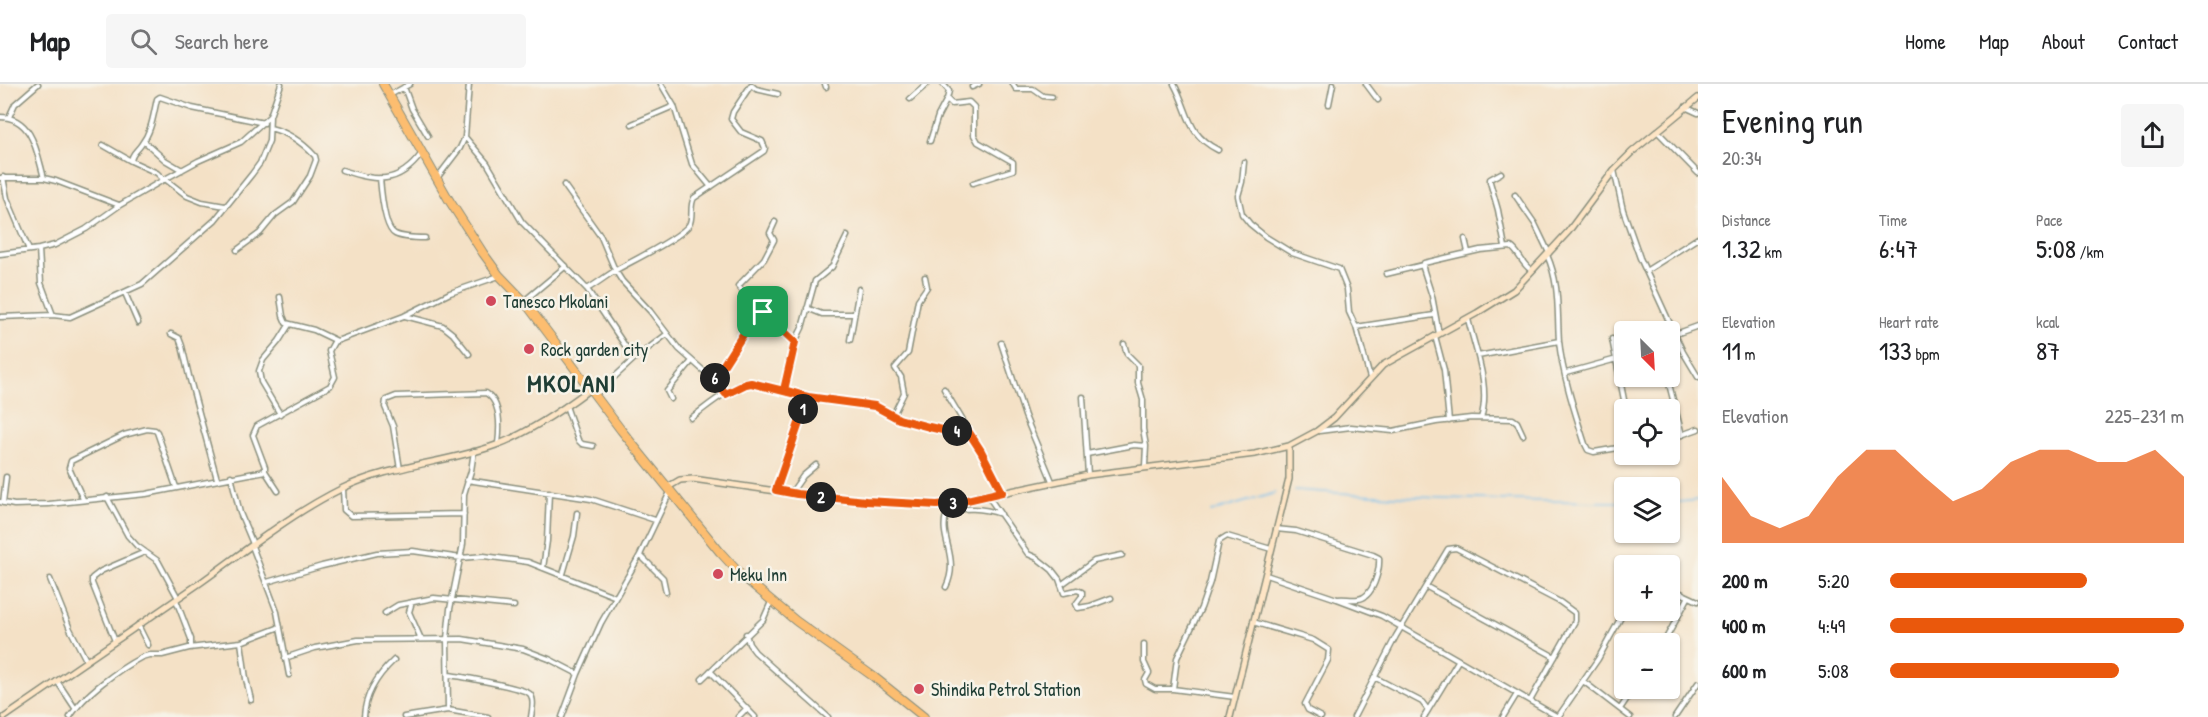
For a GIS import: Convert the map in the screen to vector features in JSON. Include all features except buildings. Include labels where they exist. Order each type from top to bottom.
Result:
[{"type":"highway","points":[[383,84],[466,229],[720,552],[772,602],[924,717]]},
{"type":"street","points":[[9,117],[15,104],[38,84]]},
{"type":"street","points":[[0,317],[53,315],[70,317],[142,284],[173,259],[215,220],[260,163],[269,141],[270,116],[281,84]]},
{"type":"street","points":[[390,95],[410,84]]},
{"type":"street","points":[[436,178],[460,148],[465,137],[469,84]]},
{"type":"street","points":[[662,84],[674,106],[692,164],[711,187]]},
{"type":"street","points":[[910,99],[927,84]]},
{"type":"street","points":[[930,141],[940,110],[948,99],[949,90],[944,84]]},
{"type":"street","points":[[972,87],[979,84]]},
{"type":"street","points":[[1013,84],[1016,89],[1033,89],[1043,96],[1052,97]]},
{"type":"street","points":[[1174,84],[1186,107],[1194,130],[1204,143],[1218,150]]},
{"type":"street","points":[[1329,104],[1333,84]]},
{"type":"street","points":[[1366,84],[1378,100]]},
{"type":"street","points":[[587,289],[615,270],[663,244],[687,227],[691,221],[694,198],[764,151],[762,141],[741,132],[731,119],[733,112],[751,85],[756,89],[777,94]]},
{"type":"street","points":[[404,87],[412,109],[428,136]]},
{"type":"street","points":[[131,161],[153,122],[157,99],[160,98],[192,108],[264,123]]},
{"type":"street","points":[[562,717],[601,623],[640,555],[669,489],[680,480],[693,479],[866,501],[937,505],[1052,481],[1145,466],[1238,457],[1289,446],[1317,431],[1334,418],[1383,365],[1468,319],[1514,290],[1582,214],[1614,170],[1684,107],[1698,98]]},
{"type":"street","points":[[948,99],[955,105],[965,102],[973,105],[974,135],[978,142],[1013,162],[1012,170],[1005,174],[973,183]]},
{"type":"street","points":[[632,124],[674,106]]},
{"type":"street","points":[[1684,107],[1698,113]]},
{"type":"street","points":[[0,254],[39,249],[86,229],[120,205],[165,179],[198,161],[236,145],[270,116]]},
{"type":"street","points":[[0,117],[9,117],[32,135],[44,178]]},
{"type":"street","points":[[237,250],[260,233],[275,215],[293,202],[310,176],[316,160],[312,152],[297,140],[270,128]]},
{"type":"street","points":[[1657,131],[1698,172]]},
{"type":"street","points":[[465,137],[487,163],[522,222],[587,289],[634,359]]},
{"type":"street","points":[[144,141],[169,163],[182,170]]},
{"type":"street","points":[[104,145],[157,173],[187,196],[202,202],[225,206]]},
{"type":"street","points":[[342,170],[380,178],[403,174],[422,153]]},
{"type":"street","points":[[1244,162],[1238,196],[1242,214],[1250,224],[1278,246],[1292,253],[1315,259],[1325,266],[1338,268],[1347,289],[1351,319],[1356,327],[1371,379]]},
{"type":"street","points":[[1614,170],[1623,210],[1667,321]]},
{"type":"street","points":[[1501,173],[1490,179],[1490,182],[1505,247]]},
{"type":"street","points":[[29,250],[7,198],[1,177],[44,178],[71,185],[120,205]]},
{"type":"street","points":[[380,178],[384,210],[391,231],[394,234],[425,238]]},
{"type":"street","points":[[564,185],[601,237],[615,270],[691,362],[714,380],[726,394]]},
{"type":"street","points":[[1515,195],[1535,224],[1548,253],[1557,286],[1559,341],[1573,405],[1588,450],[1594,452],[1614,449]]},
{"type":"street","points":[[775,222],[770,233],[774,240],[768,254],[738,286],[795,342]]},
{"type":"street","points":[[784,390],[795,342],[815,280],[832,267],[847,236]]},
{"type":"street","points":[[1646,271],[1698,238]]},
{"type":"street","points":[[1465,239],[1468,252]]},
{"type":"street","points":[[1386,274],[1468,252],[1505,247],[1513,247],[1521,262],[1531,270]]},
{"type":"street","points":[[39,249],[40,284],[53,315]]},
{"type":"street","points":[[1423,265],[1432,296],[1444,370],[1449,421]]},
{"type":"street","points":[[524,301],[566,266]]},
{"type":"street","points":[[278,491],[265,471],[254,440],[254,430],[257,426],[330,386],[334,372],[328,351],[334,342],[404,316],[450,293],[500,275]]},
{"type":"street","points":[[893,416],[904,393],[901,377],[895,368],[908,353],[918,300],[927,287],[925,277]]},
{"type":"street","points":[[850,340],[859,289]]},
{"type":"street","points":[[125,293],[138,323]]},
{"type":"street","points":[[280,297],[283,316],[289,325],[314,330],[337,341]]},
{"type":"street","points":[[807,308],[822,314],[853,314]]},
{"type":"street","points":[[714,380],[744,333],[763,312]]},
{"type":"street","points":[[1356,327],[1434,315]]},
{"type":"street","points":[[404,316],[443,326],[453,334],[469,354]]},
{"type":"street","points":[[1468,319],[1478,356],[1484,403],[1480,418]]},
{"type":"street","points":[[280,414],[261,382],[259,371],[264,360],[289,325]]},
{"type":"street","points":[[1680,332],[1698,326]]},
{"type":"street","points":[[171,334],[179,338],[183,346],[217,479]]},
{"type":"street","points":[[5,717],[86,660],[116,642],[252,545],[343,488],[400,470],[474,452],[516,436],[592,392],[667,334]]},
{"type":"street","points":[[1612,339],[1614,347]]},
{"type":"street","points":[[1478,356],[1559,341]]},
{"type":"street","points":[[1001,343],[1025,416],[1052,481]]},
{"type":"street","points":[[1124,344],[1127,354],[1138,365],[1146,446],[1145,466]]},
{"type":"street","points":[[1680,347],[1698,377]]},
{"type":"street","points":[[1566,373],[1614,361]]},
{"type":"street","points":[[671,399],[667,391],[691,362]]},
{"type":"street","points":[[691,418],[726,394],[751,383],[808,397],[875,406],[893,416],[947,431],[968,431]]},
{"type":"street","points":[[1670,387],[1682,435],[1698,429]]},
{"type":"street","points":[[944,389],[981,451],[1002,492]]},
{"type":"street","points":[[400,470],[393,426],[385,407],[386,400],[396,396],[486,393],[492,398],[497,410],[498,444]]},
{"type":"street","points":[[776,490],[808,397]]},
{"type":"street","points":[[1083,397],[1088,475]]},
{"type":"street","points":[[566,405],[578,440],[582,444],[593,446]]},
{"type":"street","points":[[1317,431],[1351,427],[1393,431],[1480,418],[1513,419],[1517,422],[1523,435]]},
{"type":"street","points":[[82,499],[68,464],[124,435],[147,429],[157,432],[176,487]]},
{"type":"street","points":[[1087,454],[1134,445],[1146,446]]},
{"type":"street","points":[[1230,717],[1289,479],[1289,446]]},
{"type":"street","points":[[448,710],[447,639],[451,598],[461,558],[464,494],[474,452]]},
{"type":"street","points":[[791,493],[802,476],[816,465]]},
{"type":"street","points":[[6,477],[2,502],[49,504],[146,494],[265,471]]},
{"type":"street","points":[[231,477],[240,513],[267,582],[280,627],[288,675]]},
{"type":"street","points":[[467,480],[591,499],[655,520]]},
{"type":"street","points":[[343,488],[344,510],[351,516],[464,514]]},
{"type":"street","points":[[543,568],[549,492]]},
{"type":"street","points":[[988,496],[1028,554],[1052,570],[1062,591],[1065,594],[1077,590],[1082,592],[1076,604],[1079,608],[1111,598]]},
{"type":"street","points":[[107,497],[124,531],[158,561],[177,599],[191,639],[191,648]]},
{"type":"street","points":[[946,587],[952,567],[945,525],[946,515],[952,511],[971,510],[1002,514]]},
{"type":"street","points":[[562,574],[574,536],[577,513]]},
{"type":"street","points":[[1276,528],[1296,531],[1379,558],[1372,587],[1364,597],[1337,599]]},
{"type":"street","points":[[1173,689],[1177,658],[1201,608],[1210,582],[1219,541],[1227,536],[1271,549]]},
{"type":"street","points":[[1354,717],[1402,627],[1448,549],[1454,547],[1572,610],[1575,619],[1530,701]]},
{"type":"street","points":[[267,582],[376,553],[413,551],[461,558],[508,558],[528,562],[616,597]]},
{"type":"street","points":[[116,642],[92,578],[101,571],[146,552]]},
{"type":"street","points":[[640,555],[663,578],[666,592]]},
{"type":"street","points":[[1061,585],[1094,561],[1122,555]]},
{"type":"street","points":[[1265,575],[1382,616],[1558,717],[1583,681],[1618,621]]},
{"type":"street","points":[[50,579],[70,629],[86,660]]},
{"type":"street","points":[[1426,587],[1555,657]]},
{"type":"street","points":[[1680,594],[1698,601]]},
{"type":"street","points":[[385,613],[392,608],[434,598],[514,606]]},
{"type":"street","points":[[1669,633],[1688,598]]},
{"type":"street","points":[[412,602],[409,612],[421,639]]},
{"type":"street","points":[[702,679],[763,620],[772,602]]},
{"type":"street","points":[[1253,622],[1313,640],[1329,650],[1328,660],[1305,704],[1308,710],[1321,717]]},
{"type":"street","points":[[138,626],[148,645]]},
{"type":"street","points":[[70,717],[75,708],[88,696],[142,657],[240,642],[280,627]]},
{"type":"street","points":[[746,634],[755,652],[828,717]]},
{"type":"street","points":[[285,658],[315,648],[358,640],[447,639],[523,649],[578,674]]},
{"type":"street","points":[[240,642],[251,700]]},
{"type":"street","points":[[1144,644],[1144,662],[1149,673],[1145,680],[1146,684],[1155,689],[1235,697]]},
{"type":"street","points":[[364,717],[368,696],[373,686],[394,660]]},
{"type":"street","points":[[1424,717],[1458,661]]},
{"type":"street","points":[[710,671],[754,717]]},
{"type":"street","points":[[448,675],[519,688],[529,692],[532,699],[531,717]]},
{"type":"street","points":[[1374,677],[1422,702],[1428,711]]},
{"type":"street","points":[[57,681],[75,708]]},
{"type":"street","points":[[1583,681],[1630,717]]},
{"type":"street","points":[[1675,717],[1698,684]]},
{"type":"street","points":[[1503,717],[1517,694]]},
{"type":"street","points":[[1620,709],[1627,699]]},
{"type":"street","points":[[738,717],[746,709]]},
{"type":"street","points":[[404,717],[448,710],[488,717]]},
{"type":"waterway","points":[[1295,490],[1460,499],[1614,502]]},
{"type":"waterway","points":[[1211,512],[1275,493]]},
{"type":"waterway","points":[[1680,502],[1698,500]]},
{"type":"place","name":"Tanesco Mkolani","points":[[491,301]]},
{"type":"place","name":"Rock garden city","points":[[529,349]]},
{"type":"place","name":"Meku Inn","points":[[718,574]]},
{"type":"place","name":"Shindika Petrol Station","points":[[919,689]]},
{"type":"district","name":"MKOLANI","points":[[572,383]]},
{"type":"route","points":[[763,312],[744,333],[714,380],[726,394],[751,383],[808,397],[875,406],[899,419],[947,431],[968,431],[1002,492],[937,505],[866,501],[776,490],[808,397],[784,390],[795,342],[763,312]]}]
